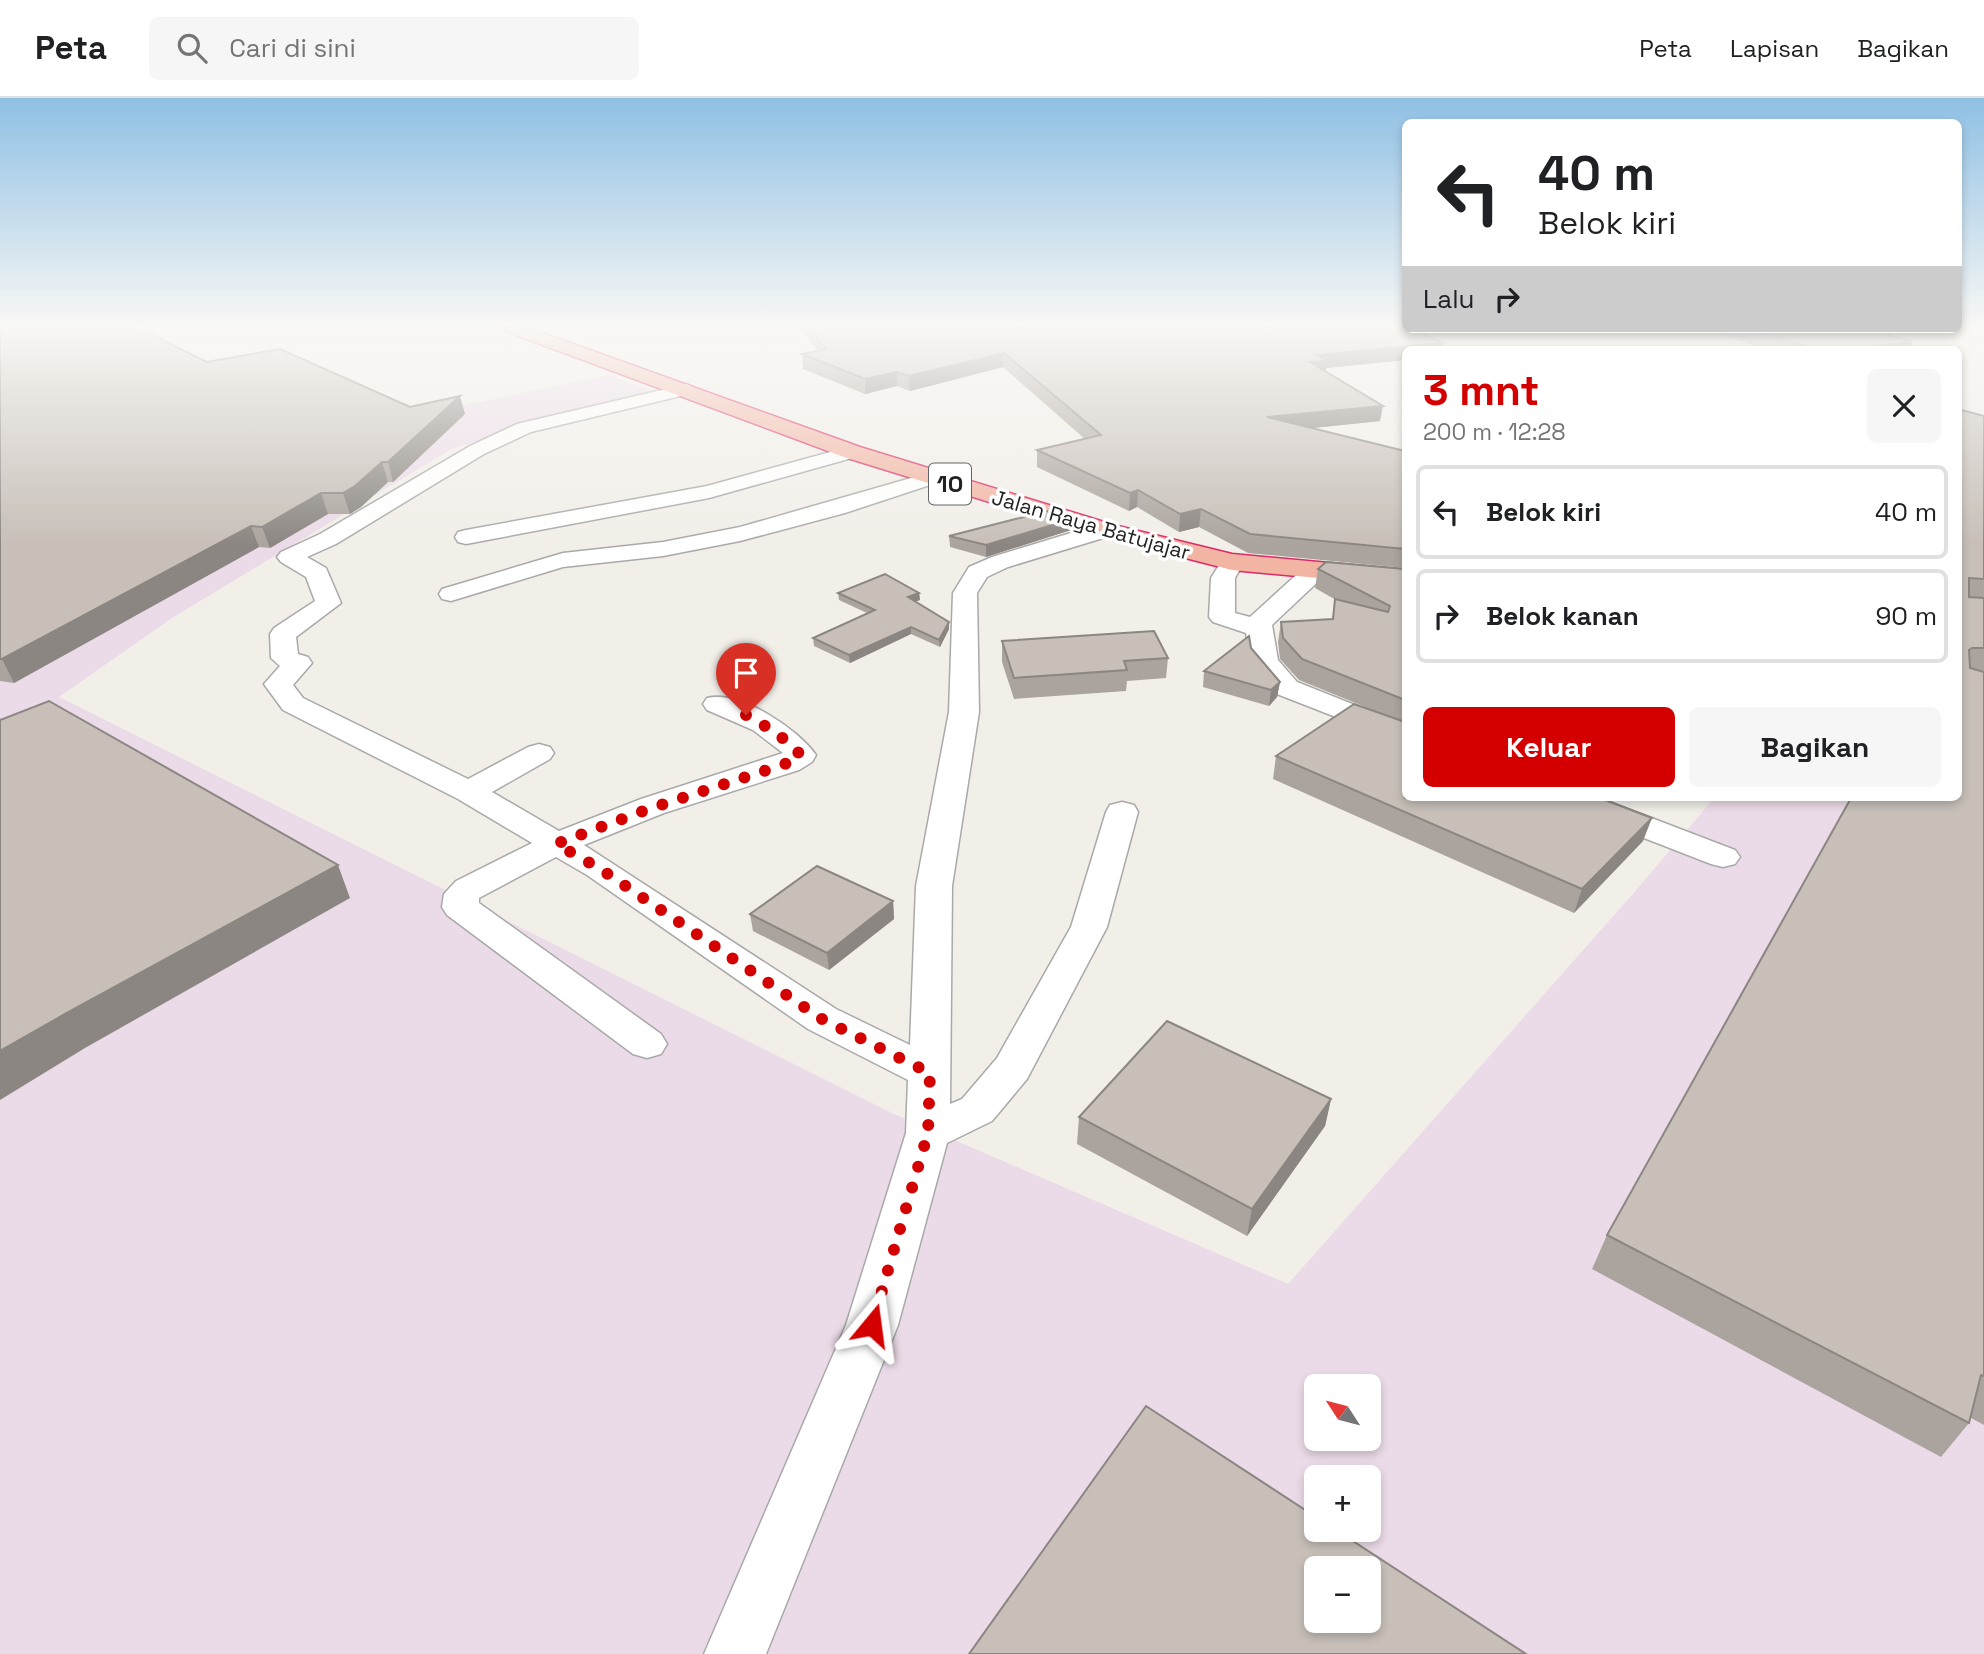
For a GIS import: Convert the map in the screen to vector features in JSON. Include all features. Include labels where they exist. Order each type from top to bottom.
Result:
[{"type":"highway","name":"Jalan Raya Batujajar","points":[[715,400],[852,452],[1105,530],[1232,562],[1402,578]]},
{"type":"street","points":[[643,400],[524,428],[477,450],[339,533],[289,557],[317,573],[328,603],[283,635],[285,658],[298,663],[278,684],[293,704],[469,792],[599,868],[822,1019],[930,1073]]},
{"type":"street","points":[[466,537],[709,492],[852,452]]},
{"type":"street","points":[[451,594],[576,557],[674,547],[750,531],[848,506],[932,478]]},
{"type":"street","points":[[735,1654],[872,1325],[928,1133],[934,887],[964,712],[965,593],[978,572],[1000,562],[1105,530]]},
{"type":"street","points":[[1232,562],[1223,578],[1222,617],[1258,628]]},
{"type":"street","points":[[1258,628],[1315,571]]},
{"type":"street","points":[[1258,628],[1265,661],[1287,688],[1402,734]]},
{"type":"street","points":[[647,1044],[460,907],[462,894],[474,884],[556,844],[646,810],[788,763],[801,755],[777,733],[746,715],[717,704]]},
{"type":"street","points":[[469,792],[539,753]]},
{"type":"street","points":[[1578,801],[1723,857]]},
{"type":"street","points":[[928,1133],[977,1110],[1012,1068],[1089,926],[1122,812]]},
{"type":"shaded area","points":[[0,400],[248,400],[311,437],[491,400],[633,400],[453,448],[172,618],[59,697],[892,1113],[1288,1284],[1638,888],[1711,801],[1962,801],[1962,781],[1984,690],[1984,1654],[0,1654]]},
{"type":"building","points":[[0,400],[393,400],[410,407],[456,400],[388,462],[382,462],[343,493],[321,493],[262,527],[251,526],[0,659]]},
{"type":"building","points":[[1059,400],[1372,400],[1383,406],[1267,417],[1402,450],[1402,549],[1250,534],[1201,509],[1180,514],[1138,490],[1130,493],[1037,450],[1101,435]]},
{"type":"building","points":[[1962,410],[1984,416],[1984,579],[1969,578],[1969,597],[1984,598],[1984,648],[1969,650],[1970,668],[1984,672],[1984,1376],[1981,1375],[1969,1423],[1607,1235],[1849,801],[1962,801]]},
{"type":"building","points":[[1047,511],[1072,519],[986,545],[949,536]]},
{"type":"building","points":[[1326,562],[1402,569],[1402,699],[1302,659],[1283,638],[1281,622],[1333,619],[1335,599],[1388,612],[1390,606],[1318,569]]},
{"type":"building","points":[[885,574],[919,593],[908,597],[949,622],[939,640],[911,627],[849,655],[813,638],[875,610],[838,593]]},
{"type":"building","points":[[1154,631],[1168,658],[1124,661],[1127,670],[1014,678],[1002,641]]},
{"type":"building","points":[[1249,636],[1251,648],[1280,682],[1271,690],[1204,671]]},
{"type":"building","points":[[49,701],[338,865],[0,1051],[0,720]]},
{"type":"building","points":[[1354,704],[1402,721],[1402,801],[1608,801],[1652,818],[1582,889],[1276,756]]},
{"type":"building","points":[[817,866],[893,901],[827,953],[750,914]]},
{"type":"building","points":[[1167,1021],[1331,1099],[1252,1209],[1079,1117]]},
{"type":"building","points":[[1146,1406],[1304,1509],[1304,1542],[1354,1542],[1376,1556],[1304,1556],[1304,1633],[1381,1633],[1381,1559],[1526,1654],[969,1654]]},
{"type":"route","points":[[746,715],[790,743],[801,755],[797,760],[646,810],[556,844],[599,868],[822,1019],[930,1073],[928,1133],[872,1325]]}]
